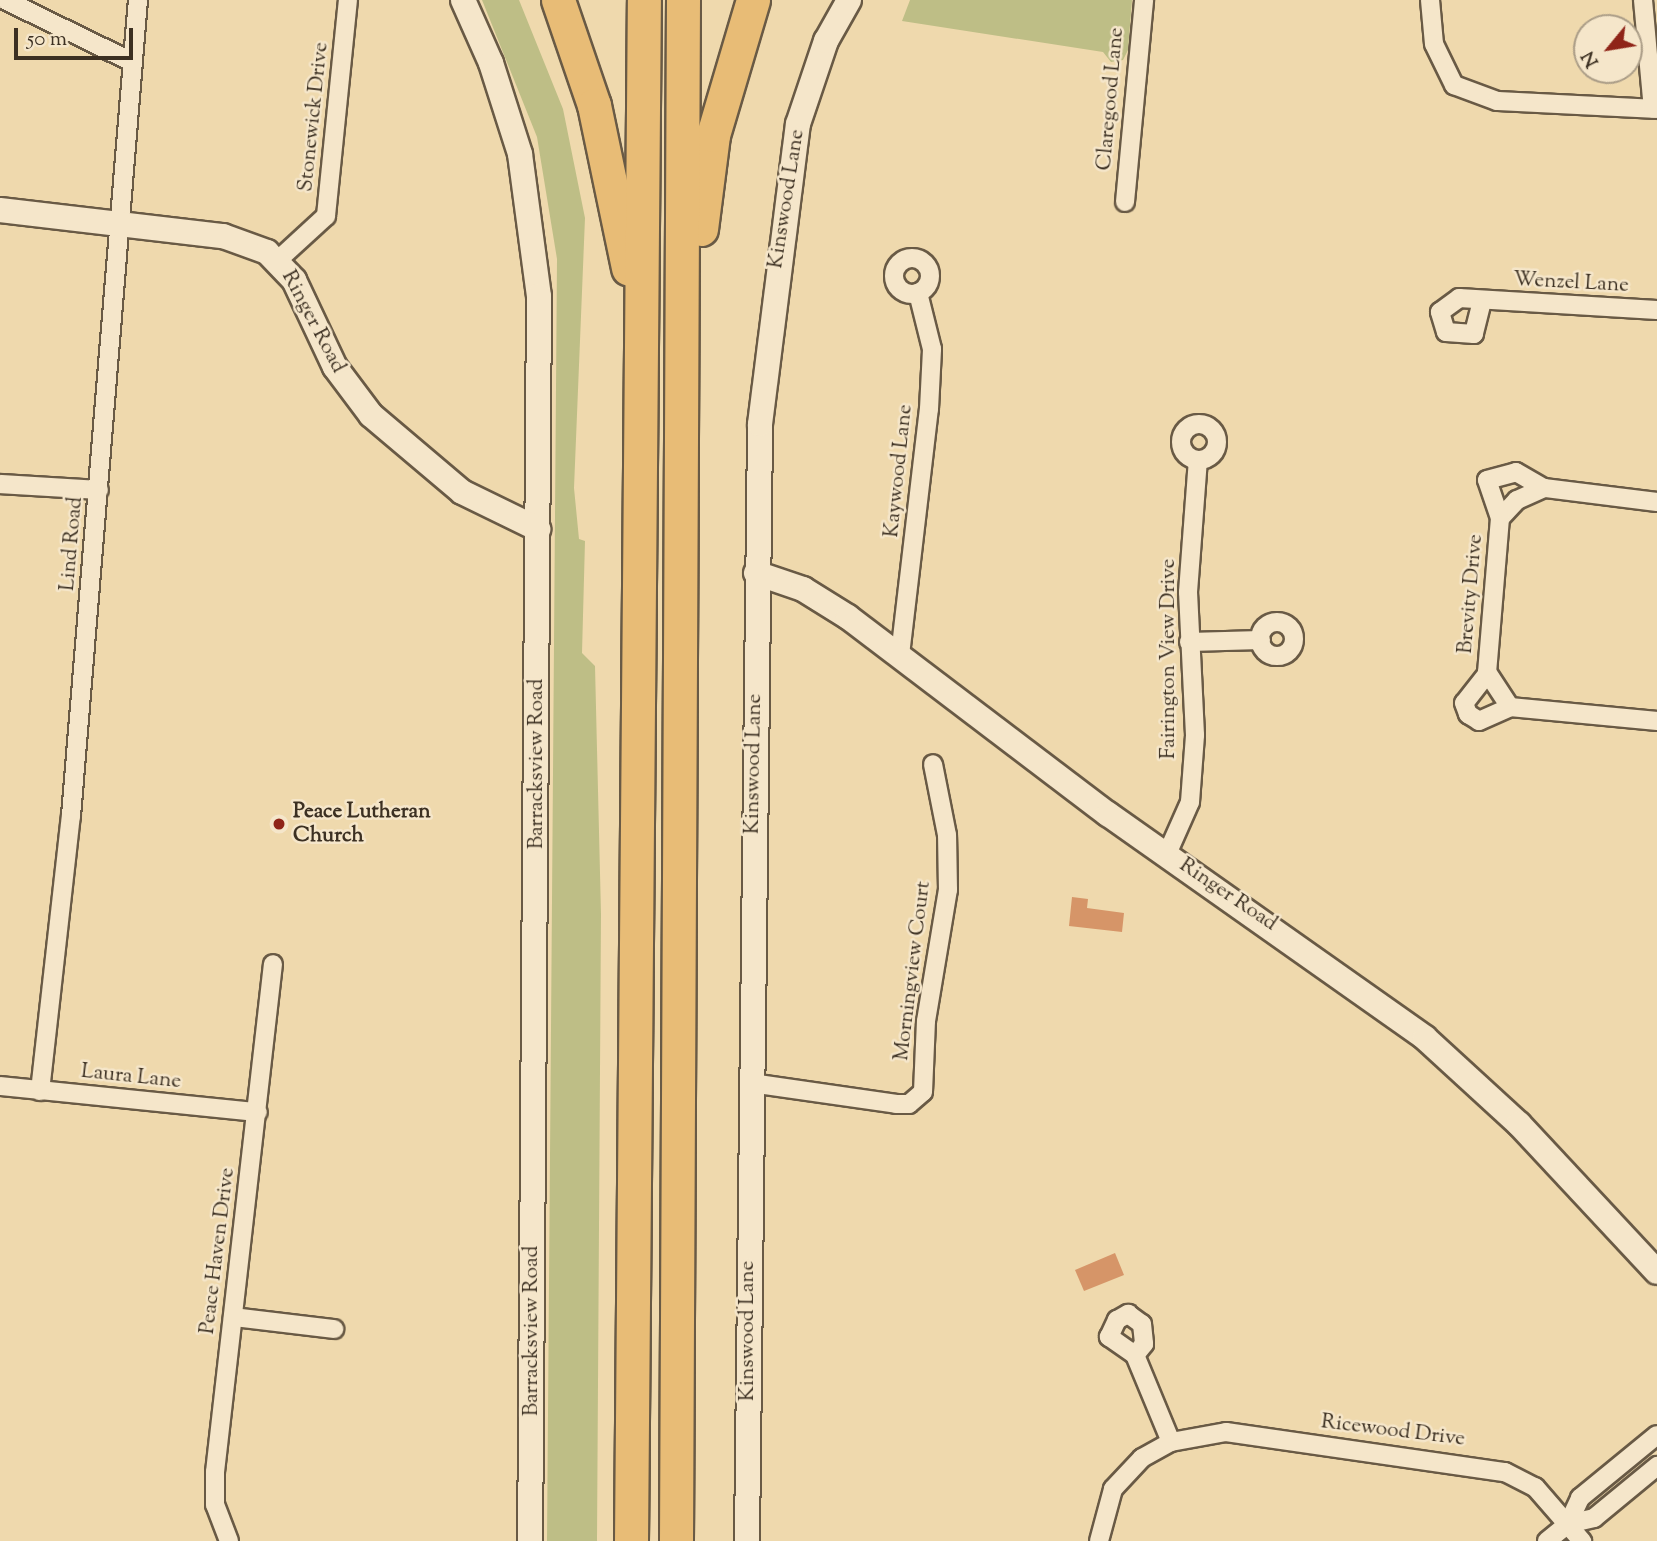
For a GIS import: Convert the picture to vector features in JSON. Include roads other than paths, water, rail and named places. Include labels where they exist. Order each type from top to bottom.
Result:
[{"type":"highway","points":[[558,0],[594,105],[641,332]]},
{"type":"highway","points":[[631,1541],[644,0]]},
{"type":"highway","points":[[676,1541],[685,395],[683,0]]},
{"type":"highway","points":[[685,395],[713,135],[752,0]]},
{"type":"street","points":[[5,0],[132,62]]},
{"type":"street","name":"Lind Road","points":[[40,1091],[99,490],[138,0]]},
{"type":"street","name":"Stonewick Drive","points":[[278,260],[326,216],[348,0]]},
{"type":"street","name":"Barracksview Road","points":[[463,0],[506,105],[530,201],[539,296],[530,1541]]},
{"type":"street","name":"Kinswood Lane","points":[[747,1541],[756,573],[761,410],[784,202],[798,124],[825,41],[849,0]]},
{"type":"street","name":"Claregood Lane","points":[[1125,202],[1144,0]]},
{"type":"street","points":[[1430,0],[1434,44],[1454,85],[1497,101],[1655,109],[1643,0]]},
{"type":"street","name":"Ringer Road","points":[[0,210],[223,236],[278,260],[335,367],[371,415],[462,492],[538,529]]},
{"type":"street","name":"Kaywood Lane","points":[[900,655],[930,397],[932,348],[918,293]]},
{"type":"street","name":"Wenzel Lane","points":[[1482,301],[1657,310]]},
{"type":"street","name":"Fairington View Drive","points":[[1167,854],[1190,802],[1195,716],[1189,642],[1198,460]]},
{"type":"street","name":"Brevity Drive","points":[[1544,488],[1516,472],[1487,480],[1500,518],[1487,674],[1464,703],[1468,714],[1479,720],[1510,707],[1657,721]]},
{"type":"street","points":[[0,484],[99,490]]},
{"type":"street","points":[[1544,488],[1657,502]]},
{"type":"street","name":"Brevity Drive","points":[[1500,518],[1517,500],[1544,488]]},
{"type":"street","name":"Ringer Road","points":[[756,573],[803,589],[900,655],[1167,854],[1338,971],[1458,1065],[1657,1272]]},
{"type":"street","points":[[1189,642],[1261,640]]},
{"type":"street","name":"Brevity Drive","points":[[1487,674],[1510,707]]},
{"type":"street","name":"Morningview Court","points":[[751,1083],[896,1104],[909,1104],[923,1092],[926,1021],[948,890],[947,835],[933,764]]},
{"type":"street","name":"Peace Haven Drive","points":[[229,1541],[215,1505],[215,1472],[273,964]]},
{"type":"street","name":"Laura Lane","points":[[0,1086],[258,1112]]},
{"type":"street","points":[[233,1317],[334,1329]]},
{"type":"street","points":[[1135,1355],[1171,1442]]},
{"type":"street","name":"Ricewood Drive","points":[[1099,1541],[1113,1489],[1142,1458],[1171,1442],[1226,1432],[1479,1465],[1535,1487],[1582,1541]]},
{"type":"street","points":[[1568,1524],[1580,1498],[1657,1435]]},
{"type":"street","points":[[1547,1541],[1568,1524],[1594,1518],[1657,1466]]},
{"type":"place","name":"Peace Lutheran Church","points":[[279,824]]}]
